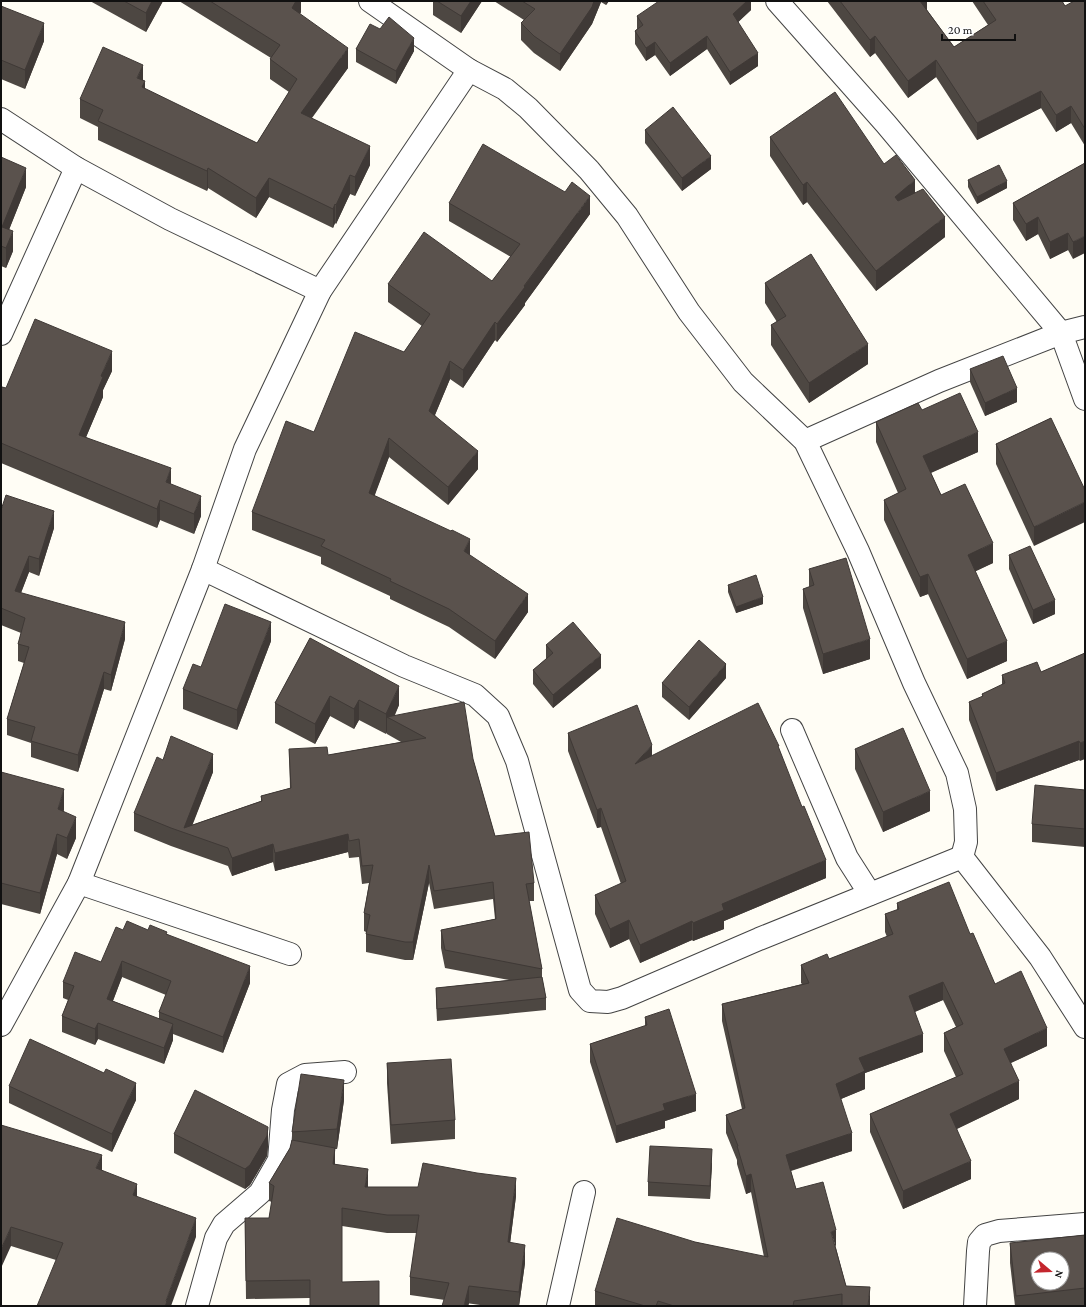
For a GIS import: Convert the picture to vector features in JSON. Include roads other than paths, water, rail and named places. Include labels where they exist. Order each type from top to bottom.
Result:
[{"type":"street","points":[[370,1],[469,70],[504,89],[528,108],[589,170],[627,216],[689,312],[743,382],[806,441],[858,551],[914,683],[957,773],[965,809],[966,842],[962,857]]},
{"type":"street","points":[[777,1],[886,124],[1061,334],[1085,399]]},
{"type":"street","points":[[1,1025],[79,883],[203,569],[245,449],[320,291],[469,70]]},
{"type":"street","points":[[1,119],[76,168],[170,219],[320,291]]},
{"type":"street","points":[[1,334],[76,168]]},
{"type":"street","points":[[806,441],[939,382],[1061,334],[1085,327]]},
{"type":"street","points":[[203,569],[404,666],[475,694],[498,716],[517,761],[580,990],[590,1001],[608,1002],[622,998],[759,939],[962,857]]},
{"type":"street","points":[[792,730],[847,858],[870,894]]},
{"type":"street","points":[[962,857],[1040,957],[1085,1027]]},
{"type":"street","points":[[79,883],[290,954]]},
{"type":"street","points":[[197,1306],[216,1238],[224,1224],[260,1193],[279,1160],[283,1110],[288,1084],[304,1075],[345,1072]]},
{"type":"street","points":[[558,1306],[584,1192]]},
{"type":"street","points":[[975,1306],[978,1251],[980,1242],[985,1235],[999,1232],[1085,1224]]}]
